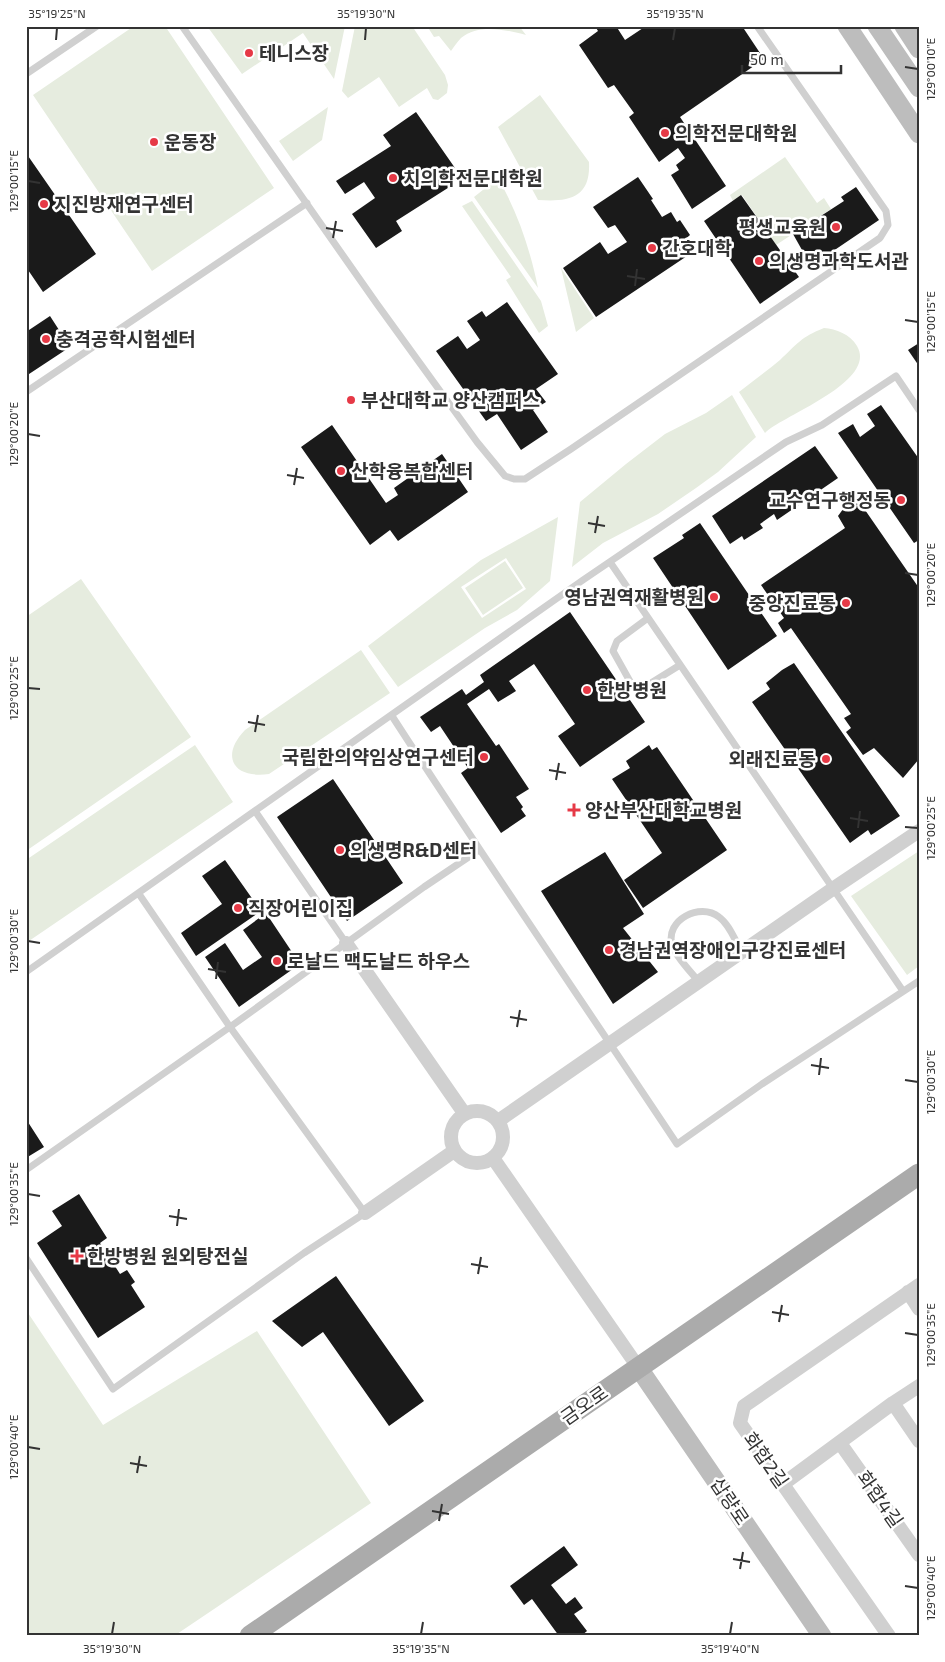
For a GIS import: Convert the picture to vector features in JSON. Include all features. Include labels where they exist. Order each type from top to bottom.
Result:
[{"type":"main road","name":"금오로","points":[[250,1636],[919,1174]]},
{"type":"street","points":[[848,26],[919,134]]},
{"type":"street","points":[[877,26],[919,88]]},
{"type":"street","points":[[904,26],[919,49]]},
{"type":"street","points":[[498,1121],[919,831]]},
{"type":"street","points":[[346,943],[464,1113]]},
{"type":"street","points":[[471,1111],[486,1112],[498,1121],[502,1129],[502,1145],[493,1158],[485,1162],[468,1162],[454,1151],[450,1134],[452,1126],[464,1113],[471,1111]]},
{"type":"street","points":[[365,1213],[454,1151]]},
{"type":"street","points":[[493,1158],[638,1367]]},
{"type":"street","points":[[913,1289],[919,1309]]},
{"type":"street","name":"화합2길","points":[[889,1636],[740,1423],[744,1406],[913,1289]]},
{"type":"street","name":"삽량로","points":[[638,1367],[822,1636]]},
{"type":"street","points":[[783,1484],[892,1403],[919,1386]]},
{"type":"street","points":[[892,1403],[919,1441]]},
{"type":"street","name":"화합4길","points":[[840,1443],[919,1555]]},
{"type":"lane","points":[[26,74],[97,26]]},
{"type":"lane","points":[[182,26],[382,312],[476,442],[505,476],[514,479],[524,479],[571,449],[880,238],[888,225],[886,211],[757,26]]},
{"type":"lane","points":[[26,392],[306,203]]},
{"type":"lane","points":[[26,972],[610,562],[786,442],[822,425],[896,376],[919,410]]},
{"type":"lane","points":[[610,562],[903,991]]},
{"type":"lane","points":[[648,618],[617,641],[613,651],[632,685],[642,688],[680,665]]},
{"type":"lane","points":[[392,716],[479,850],[543,942],[677,1144],[762,1084],[919,980]]},
{"type":"lane","points":[[254,811],[346,943]]},
{"type":"lane","points":[[26,1170],[230,1027],[424,887],[479,850]]},
{"type":"lane","points":[[26,1258],[113,1389],[304,1253],[365,1213],[230,1027],[139,894]]},
{"type":"lane","points":[[699,982],[672,945],[672,938],[678,921],[688,914],[708,912],[718,916],[742,952]]},
{"type":"shaded area","name":"운동장","points":[[134,26],[165,26],[274,188],[152,271],[33,95]]},
{"type":"shaded area","name":"테니스장","points":[[207,26],[345,26],[334,79],[303,33],[242,74]]},
{"type":"shaded area","points":[[355,26],[412,26],[445,75],[448,85],[447,93],[438,100],[433,99],[427,88],[399,107],[379,77],[348,98],[342,91]]},
{"type":"shaded area","points":[[427,26],[519,26],[526,35],[493,29],[476,30],[461,38],[451,51],[439,36],[434,37]]},
{"type":"shaded area","points":[[540,95],[589,162],[589,174],[586,184],[576,196],[568,199],[538,200],[498,127]]},
{"type":"shaded area","points":[[328,107],[322,140],[293,161],[279,141]]},
{"type":"shaded area","points":[[785,157],[817,203],[824,198],[831,209],[776,245],[742,195],[733,201],[730,195]]},
{"type":"shaded area","points":[[498,178],[512,204],[531,259],[538,288],[474,197]]},
{"type":"shaded area","points":[[472,201],[541,301],[548,326],[539,333],[506,280],[511,277],[462,206]]},
{"type":"shaded area","points":[[561,268],[594,318],[576,332]]},
{"type":"shaded area","points":[[824,328],[842,333],[851,338],[857,346],[860,359],[854,372],[842,385],[826,396],[765,433],[739,392],[780,360],[800,341]]},
{"type":"shaded area","points":[[732,395],[756,437],[718,472],[696,488],[658,514],[603,543],[572,567],[580,502],[665,434],[706,413]]},
{"type":"shaded area","points":[[558,517],[550,581],[517,610],[485,628],[398,687],[368,646],[481,560]],"holes":[[[506,558],[526,589],[482,618],[461,587]]]},
{"type":"shaded area","points":[[505,561],[523,588],[483,615],[465,588]]},
{"type":"shaded area","points":[[81,579],[191,737],[26,851],[26,617]]},
{"type":"shaded area","points":[[361,650],[390,693],[269,774],[257,775],[247,773],[234,764],[232,757],[233,749],[245,730]]},
{"type":"shaded area","points":[[195,745],[233,802],[26,943],[26,860]]},
{"type":"shaded area","points":[[919,851],[919,966],[907,975],[851,896]]},
{"type":"shaded area","points":[[26,1310],[103,1425],[257,1331],[371,1503],[174,1636],[26,1636]]},
{"type":"building","name":"의학전문대학원","points":[[595,26],[616,26],[625,40],[646,26],[742,26],[764,59],[680,117],[726,186],[692,209],[671,175],[679,170],[676,165],[685,158],[678,148],[659,162],[629,117],[634,113],[614,85],[608,88],[579,45],[598,31]]},
{"type":"building","name":"치의학전문대학원","points":[[416,112],[455,168],[444,175],[451,186],[396,221],[402,231],[376,248],[352,214],[375,198],[364,182],[345,194],[336,181],[391,146],[383,135]]},
{"type":"building","name":"지진방재연구센터","points":[[26,153],[96,254],[43,292],[26,267]]},
{"type":"building","name":"간호대학","points":[[638,177],[653,199],[651,200],[662,217],[671,212],[677,222],[680,220],[690,235],[682,242],[690,254],[596,317],[563,268],[600,242],[608,254],[627,242],[615,225],[608,228],[593,207]]},
{"type":"building","name":"평생교육원","points":[[856,187],[879,220],[808,268],[799,253],[802,250],[793,234],[844,201],[841,197]]},
{"type":"building","name":"의생명과학도서관","points":[[741,195],[799,277],[760,304],[704,221]]},
{"type":"building","points":[[507,302],[558,374],[536,389],[546,402],[533,410],[548,432],[521,450],[497,414],[486,421],[436,351],[458,336],[467,349],[480,340],[467,321],[482,311],[486,317]]},
{"type":"building","name":"충격공학시험센터","points":[[50,316],[70,347],[26,376],[26,332]]},
{"type":"building","points":[[919,343],[919,366],[908,350]]},
{"type":"building","name":"교수연구행정동","points":[[881,405],[919,459],[919,540],[914,543],[838,433],[853,424],[860,437],[875,426],[867,414]]},
{"type":"building","name":"산학융복합센터","points":[[332,425],[386,503],[398,495],[394,488],[442,454],[468,492],[398,541],[390,530],[370,545],[301,447]]},
{"type":"building","points":[[815,446],[838,478],[777,520],[774,514],[760,524],[763,528],[744,540],[742,536],[730,544],[712,516]]},
{"type":"building","name":"중앙진료동","points":[[854,494],[919,588],[919,759],[903,778],[874,748],[863,755],[846,732],[851,728],[844,718],[851,714],[791,628],[784,633],[778,623],[784,618],[761,585],[845,528],[838,516]]},
{"type":"building","name":"영남권역재활병원","points":[[700,523],[777,636],[728,670],[653,558],[684,538],[682,535]]},
{"type":"building","name":"한방병원","points":[[570,612],[645,722],[580,767],[558,736],[575,724],[534,664],[509,681],[516,691],[498,702],[489,689],[467,704],[496,746],[499,744],[529,789],[516,797],[523,807],[521,809],[526,816],[501,833],[461,773],[468,768],[440,726],[431,732],[420,717],[462,689],[466,695],[484,682],[480,675]]},
{"type":"building","name":"외래진료동","points":[[794,663],[900,816],[871,835],[868,830],[850,843],[752,702],[770,689],[766,683]]},
{"type":"building","points":[[649,745],[652,750],[657,747],[727,850],[643,908],[624,880],[662,853],[612,779],[630,768],[626,761]]},
{"type":"building","name":"의생명R&D센터","points":[[333,779],[403,883],[347,921],[277,817]]},
{"type":"building","name":"경남권역장애인구강진료센터","points":[[605,852],[644,914],[623,928],[658,972],[613,1004],[541,891]]},
{"type":"building","name":"직장어린이집","points":[[225,860],[261,911],[196,956],[181,933],[222,904],[202,876]]},
{"type":"building","name":"로날드 맥도날드 하우스","points":[[266,913],[300,964],[239,1007],[205,957],[225,943],[243,970],[262,957],[243,930]]},
{"type":"building","points":[[26,1119],[44,1147],[26,1158]]},
{"type":"building","name":"한방병원 원외탕전실","points":[[79,1194],[107,1238],[100,1243],[120,1274],[127,1270],[135,1282],[131,1285],[145,1307],[98,1338],[37,1243],[62,1226],[52,1211]]},
{"type":"building","points":[[336,1276],[424,1401],[389,1426],[323,1332],[302,1347],[272,1321]]},
{"type":"building","points":[[564,1546],[578,1565],[551,1585],[566,1604],[575,1597],[583,1608],[574,1614],[587,1631],[581,1636],[559,1636],[532,1599],[524,1605],[510,1586]]},
{"type":"place","name":"테니스장","points":[[249,53]]},
{"type":"place","name":"의학전문대학원","points":[[665,133]]},
{"type":"place","name":"운동장","points":[[154,142]]},
{"type":"place","name":"치의학전문대학원","points":[[393,178]]},
{"type":"place","name":"지진방재연구센터","points":[[44,204]]},
{"type":"place","name":"평생교육원","points":[[836,227]]},
{"type":"place","name":"간호대학","points":[[652,248]]},
{"type":"place","name":"의생명과학도서관","points":[[759,261]]},
{"type":"place","name":"충격공학시험센터","points":[[46,339]]},
{"type":"place","name":"부산대학교 양산캠퍼스","points":[[351,400]]},
{"type":"place","name":"산학융복합센터","points":[[341,471]]},
{"type":"place","name":"교수연구행정동","points":[[901,500]]},
{"type":"place","name":"영남권역재활병원","points":[[714,597]]},
{"type":"place","name":"중앙진료동","points":[[846,603]]},
{"type":"place","name":"한방병원","points":[[587,690]]},
{"type":"place","name":"국립한의약임상연구센터","points":[[484,757]]},
{"type":"place","name":"외래진료동","points":[[826,759]]},
{"type":"place","name":"양산부산대학교병원","points":[[574,810]]},
{"type":"place","name":"의생명R&D센터","points":[[340,850]]},
{"type":"place","name":"직장어린이집","points":[[238,908]]},
{"type":"place","name":"경남권역장애인구강진료센터","points":[[609,950]]},
{"type":"place","name":"로날드 맥도날드 하우스","points":[[277,961]]},
{"type":"place","name":"한방병원 원외탕전실","points":[[77,1256]]}]
